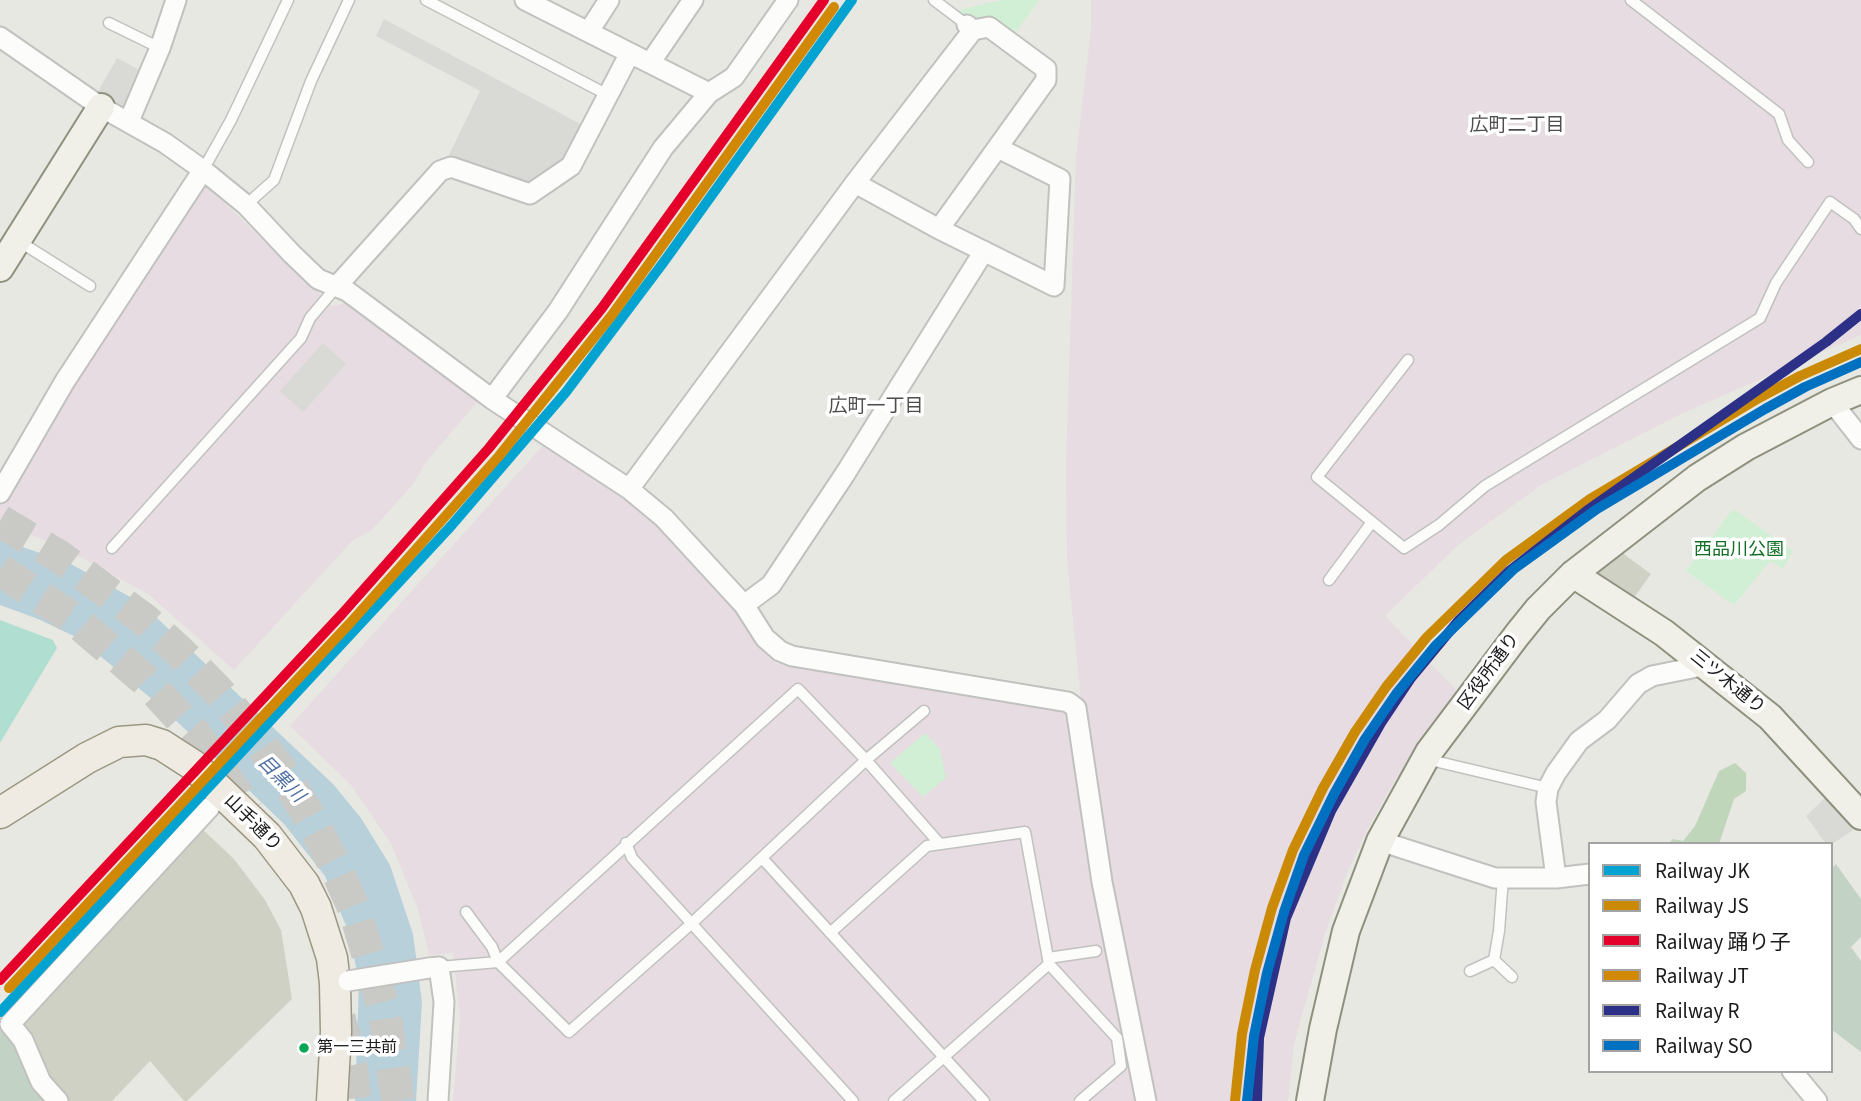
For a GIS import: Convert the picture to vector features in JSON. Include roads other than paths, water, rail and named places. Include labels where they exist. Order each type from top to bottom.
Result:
[{"type":"main road","name":"山手通り","points":[[0,813],[106,747],[132,740],[162,745],[193,765],[267,836],[304,884],[316,908],[342,982],[332,1101]]},
{"type":"main road","name":"山手通り","points":[[0,834],[98,773],[124,760],[134,758],[156,761],[167,768],[253,846],[290,894],[308,938],[314,961],[317,998],[313,1101]]},
{"type":"street","points":[[525,0],[709,93]]},
{"type":"street","points":[[589,31],[609,0]]},
{"type":"street","points":[[650,62],[693,0]]},
{"type":"street","points":[[492,398],[558,311],[663,148],[709,93],[734,77],[788,0]]},
{"type":"street","points":[[129,121],[160,48],[171,1]]},
{"type":"street","points":[[629,489],[970,28],[989,27],[1046,69],[1046,80],[939,229]]},
{"type":"street","points":[[0,37],[101,107],[129,121],[203,170],[246,205],[318,279],[337,286],[492,398],[629,489],[664,518],[744,605],[765,638],[780,651],[792,656],[1006,690],[1068,702],[1076,708],[1102,882],[1146,1101]]},
{"type":"street","points":[[337,286],[440,171],[451,167],[530,194],[571,166],[630,52]]},
{"type":"street","points":[[0,268],[101,107]]},
{"type":"street","points":[[855,183],[939,229],[1054,286],[1060,178],[998,148]]},
{"type":"street","points":[[0,493],[65,381],[203,170]]},
{"type":"street","points":[[744,605],[771,585],[845,474],[984,251]]},
{"type":"street","name":"区役所通り","points":[[1310,1101],[1323,1029],[1346,931],[1380,841],[1425,759],[1517,635],[1538,609],[1573,574],[1698,478],[1746,447],[1832,402],[1861,390]]},
{"type":"street","points":[[1832,402],[1861,439]]},
{"type":"street","name":"三ツ木通り","points":[[1573,574],[1664,633],[1770,716],[1859,811]]},
{"type":"street","points":[[1556,878],[1546,802],[1548,788],[1556,773],[1579,741],[1607,720],[1638,684],[1652,676],[1707,665]]},
{"type":"street","points":[[58,1101],[41,1082],[23,1040],[10,1024],[210,807]]},
{"type":"street","points":[[1380,841],[1495,878],[1556,878],[1588,874]]},
{"type":"street","points":[[342,982],[434,968],[444,1002],[438,1101]]},
{"type":"street","points":[[1795,1073],[1817,1101]]},
{"type":"lane","points":[[203,170],[237,108],[288,0]]},
{"type":"lane","points":[[246,205],[274,180],[312,81],[349,0]]},
{"type":"lane","points":[[426,0],[608,95]]},
{"type":"lane","points":[[934,0],[970,28]]},
{"type":"lane","points":[[1631,0],[1779,114],[1788,140],[1808,162]]},
{"type":"lane","points":[[109,23],[160,48]]},
{"type":"lane","points":[[1408,360],[1317,477],[1404,548],[1439,525],[1485,486],[1760,318],[1776,283],[1830,202],[1854,219],[1861,229]]},
{"type":"lane","points":[[17,240],[90,286]]},
{"type":"lane","points":[[112,548],[301,338],[310,318],[337,286]]},
{"type":"lane","points":[[1329,580],[1372,522]]},
{"type":"lane","points":[[434,968],[498,962],[798,688],[939,843]]},
{"type":"lane","points":[[466,912],[492,947],[498,962],[569,1032],[866,760],[924,711]]},
{"type":"lane","points":[[1425,759],[1548,788]]},
{"type":"lane","points":[[830,933],[927,846],[1025,832],[1048,961],[1117,1038],[1121,1066],[1080,1101]]},
{"type":"lane","points":[[626,843],[632,858],[853,1101]]},
{"type":"lane","points":[[762,858],[984,1101]]},
{"type":"lane","points":[[1494,960],[1503,878]]},
{"type":"lane","points":[[894,1101],[1048,961],[1097,951]]},
{"type":"lane","points":[[1470,971],[1494,960]]},
{"type":"lane","points":[[1494,960],[1512,977]]},
{"type":"water","name":"目黒川","points":[[0,539],[71,564],[141,603],[333,784],[361,818],[390,865],[413,934],[422,1002],[416,1101],[355,1101],[359,980],[347,928],[325,876],[284,824],[166,711],[80,639],[0,605]]},
{"type":"tunnel","points":[[0,521],[60,557],[145,620],[218,691],[281,771],[309,816],[355,911],[384,1010],[398,1101]]},
{"type":"tunnel","points":[[0,570],[75,620],[145,680],[195,734],[249,812]]},
{"type":"tunnel","points":[[339,1017],[351,1067],[355,1101]]},
{"type":"rail line","name":"踊り子","points":[[0,980],[342,614],[489,448],[602,308],[824,0]]},
{"type":"rail line","name":"JK","points":[[0,1012],[451,526],[566,392],[663,263],[852,0]]},
{"type":"rail line","name":"JT","points":[[9,988],[351,622],[499,456],[612,315],[834,7]]},
{"type":"rail line","name":"R","points":[[1257,1101],[1259,1038],[1286,918],[1331,811],[1381,723],[1411,678],[1459,620],[1508,572],[1589,509],[1826,342],[1861,314]]},
{"type":"rail line","name":"JS","points":[[1235,1101],[1242,1034],[1255,970],[1272,908],[1293,850],[1323,788],[1355,732],[1386,687],[1427,637],[1506,560],[1590,499],[1759,398],[1861,349]]},
{"type":"rail line","name":"SO","points":[[1247,1101],[1254,1036],[1267,973],[1304,855],[1365,739],[1396,694],[1436,645],[1514,569],[1597,509],[1765,409],[1805,387],[1861,362]]},
{"type":"place","name":"第一三共前","points":[[304,1048]]},
{"type":"district","name":"広町二丁目","points":[[1517,127]]},
{"type":"district","name":"広町一丁目","points":[[876,408]]},
{"type":"park label","name":"西品川公園","points":[[1739,551]]}]
